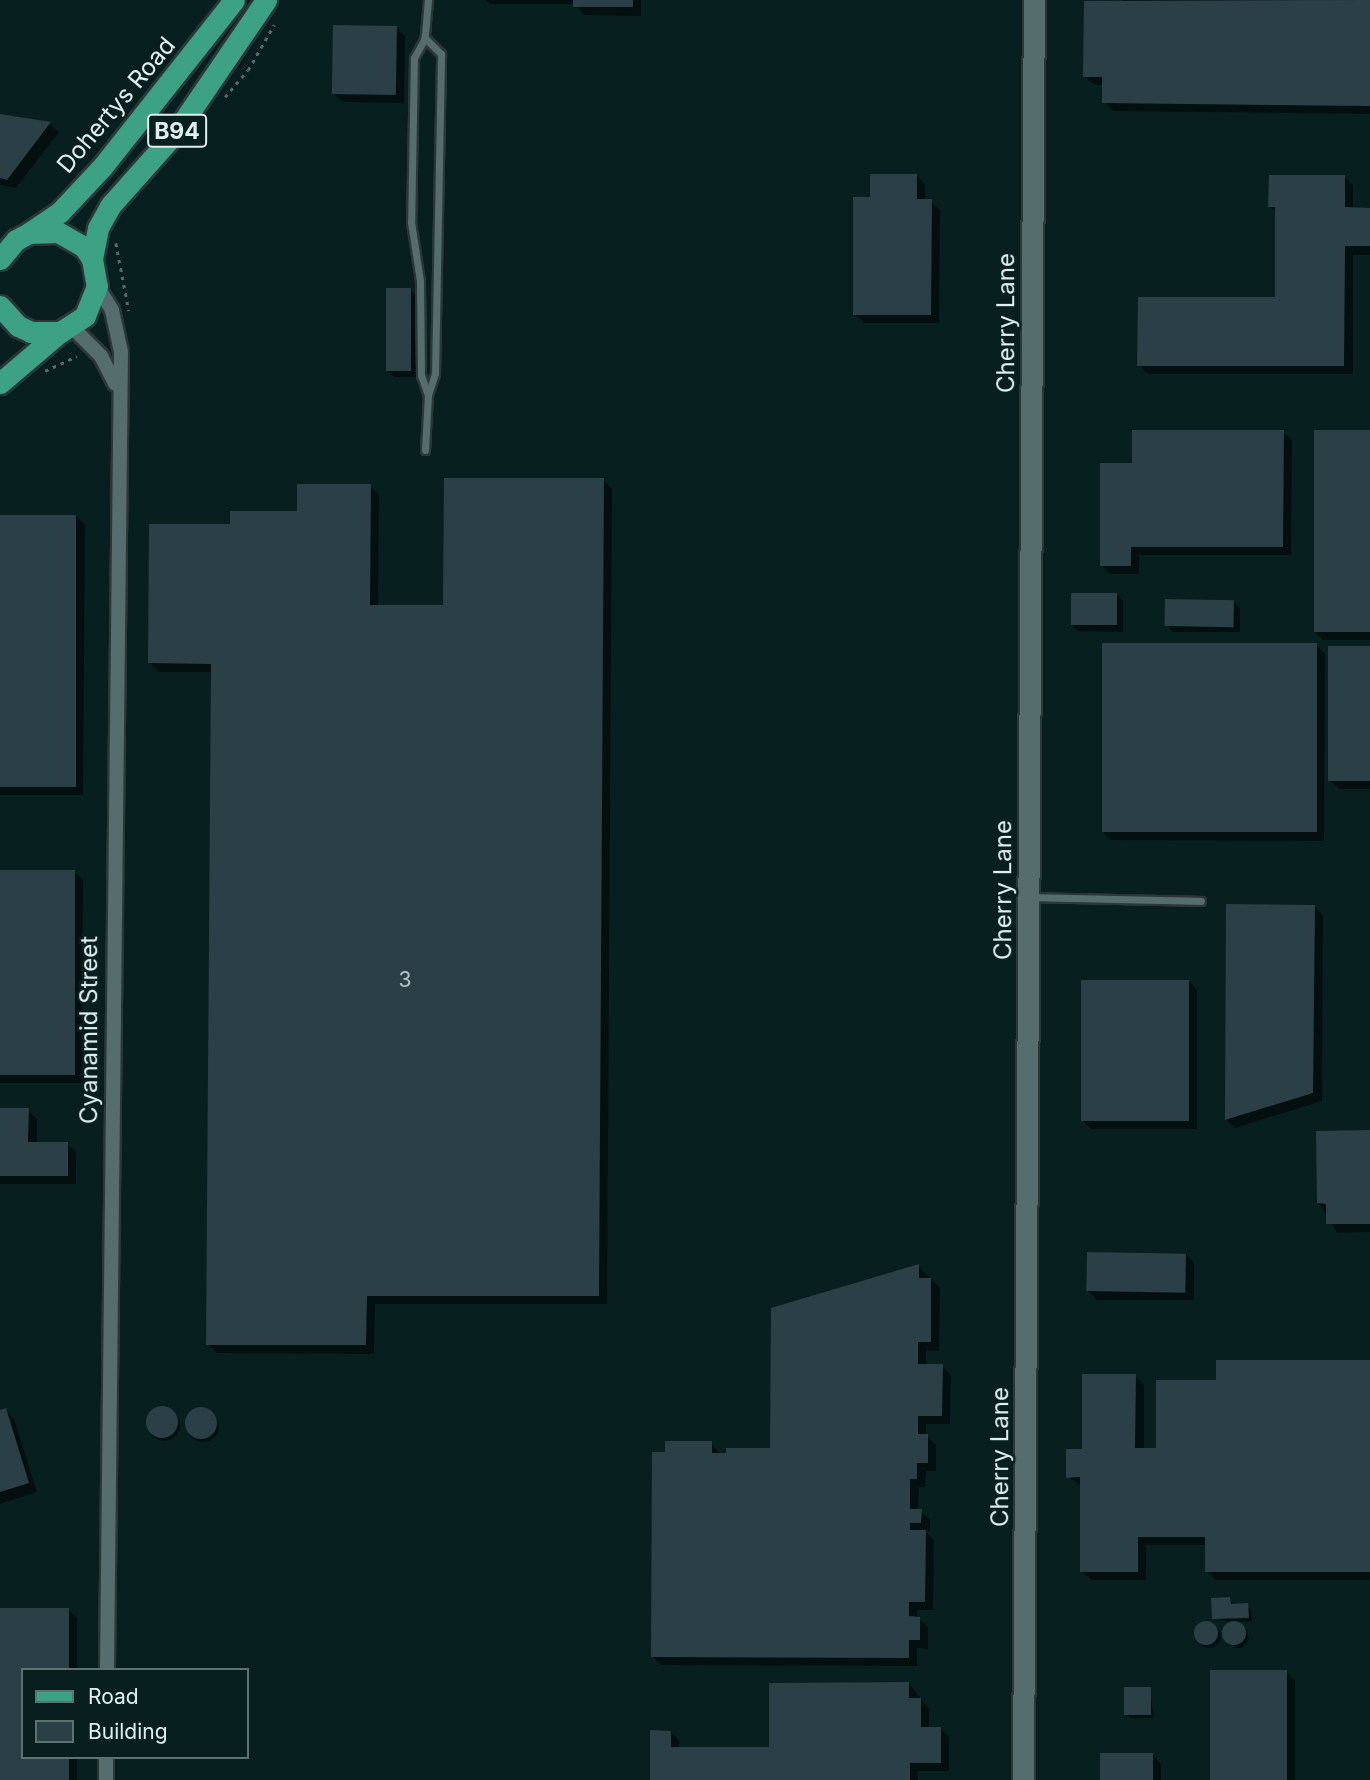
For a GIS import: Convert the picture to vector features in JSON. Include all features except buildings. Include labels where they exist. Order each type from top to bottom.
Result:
[{"type":"main road","name":"Dohertys Road","points":[[29,233],[60,212],[103,166],[234,0]]},
{"type":"main road","name":"B94","points":[[97,286],[92,259],[103,216],[176,132],[271,8]]},
{"type":"main road","points":[[29,233],[51,231],[72,238],[92,259]]},
{"type":"main road","name":"B94","points":[[0,259],[16,240],[29,233]]},
{"type":"main road","points":[[0,383],[89,309],[97,286]]},
{"type":"main road","points":[[0,306],[18,326],[31,332],[66,329]]},
{"type":"street","name":"Cherry Lane","points":[[1023,1780],[1034,0]]},
{"type":"street","name":"Cyanamid Street","points":[[97,286],[118,331],[107,1668]]},
{"type":"street","name":"Cyanamid Street","points":[[66,329],[101,356],[117,391]]},
{"type":"street","points":[[106,1759],[106,1780]]},
{"type":"lane","points":[[428,0],[425,38],[414,58],[411,222],[420,281],[421,375],[428,395]]},
{"type":"lane","points":[[425,38],[440,54],[435,373],[428,395],[425,450]]},
{"type":"lane","points":[[1030,897],[1201,901]]},
{"type":"path","points":[[219,103],[248,70],[271,8]]},
{"type":"path","points":[[116,240],[116,261],[130,300],[127,316]]}]
